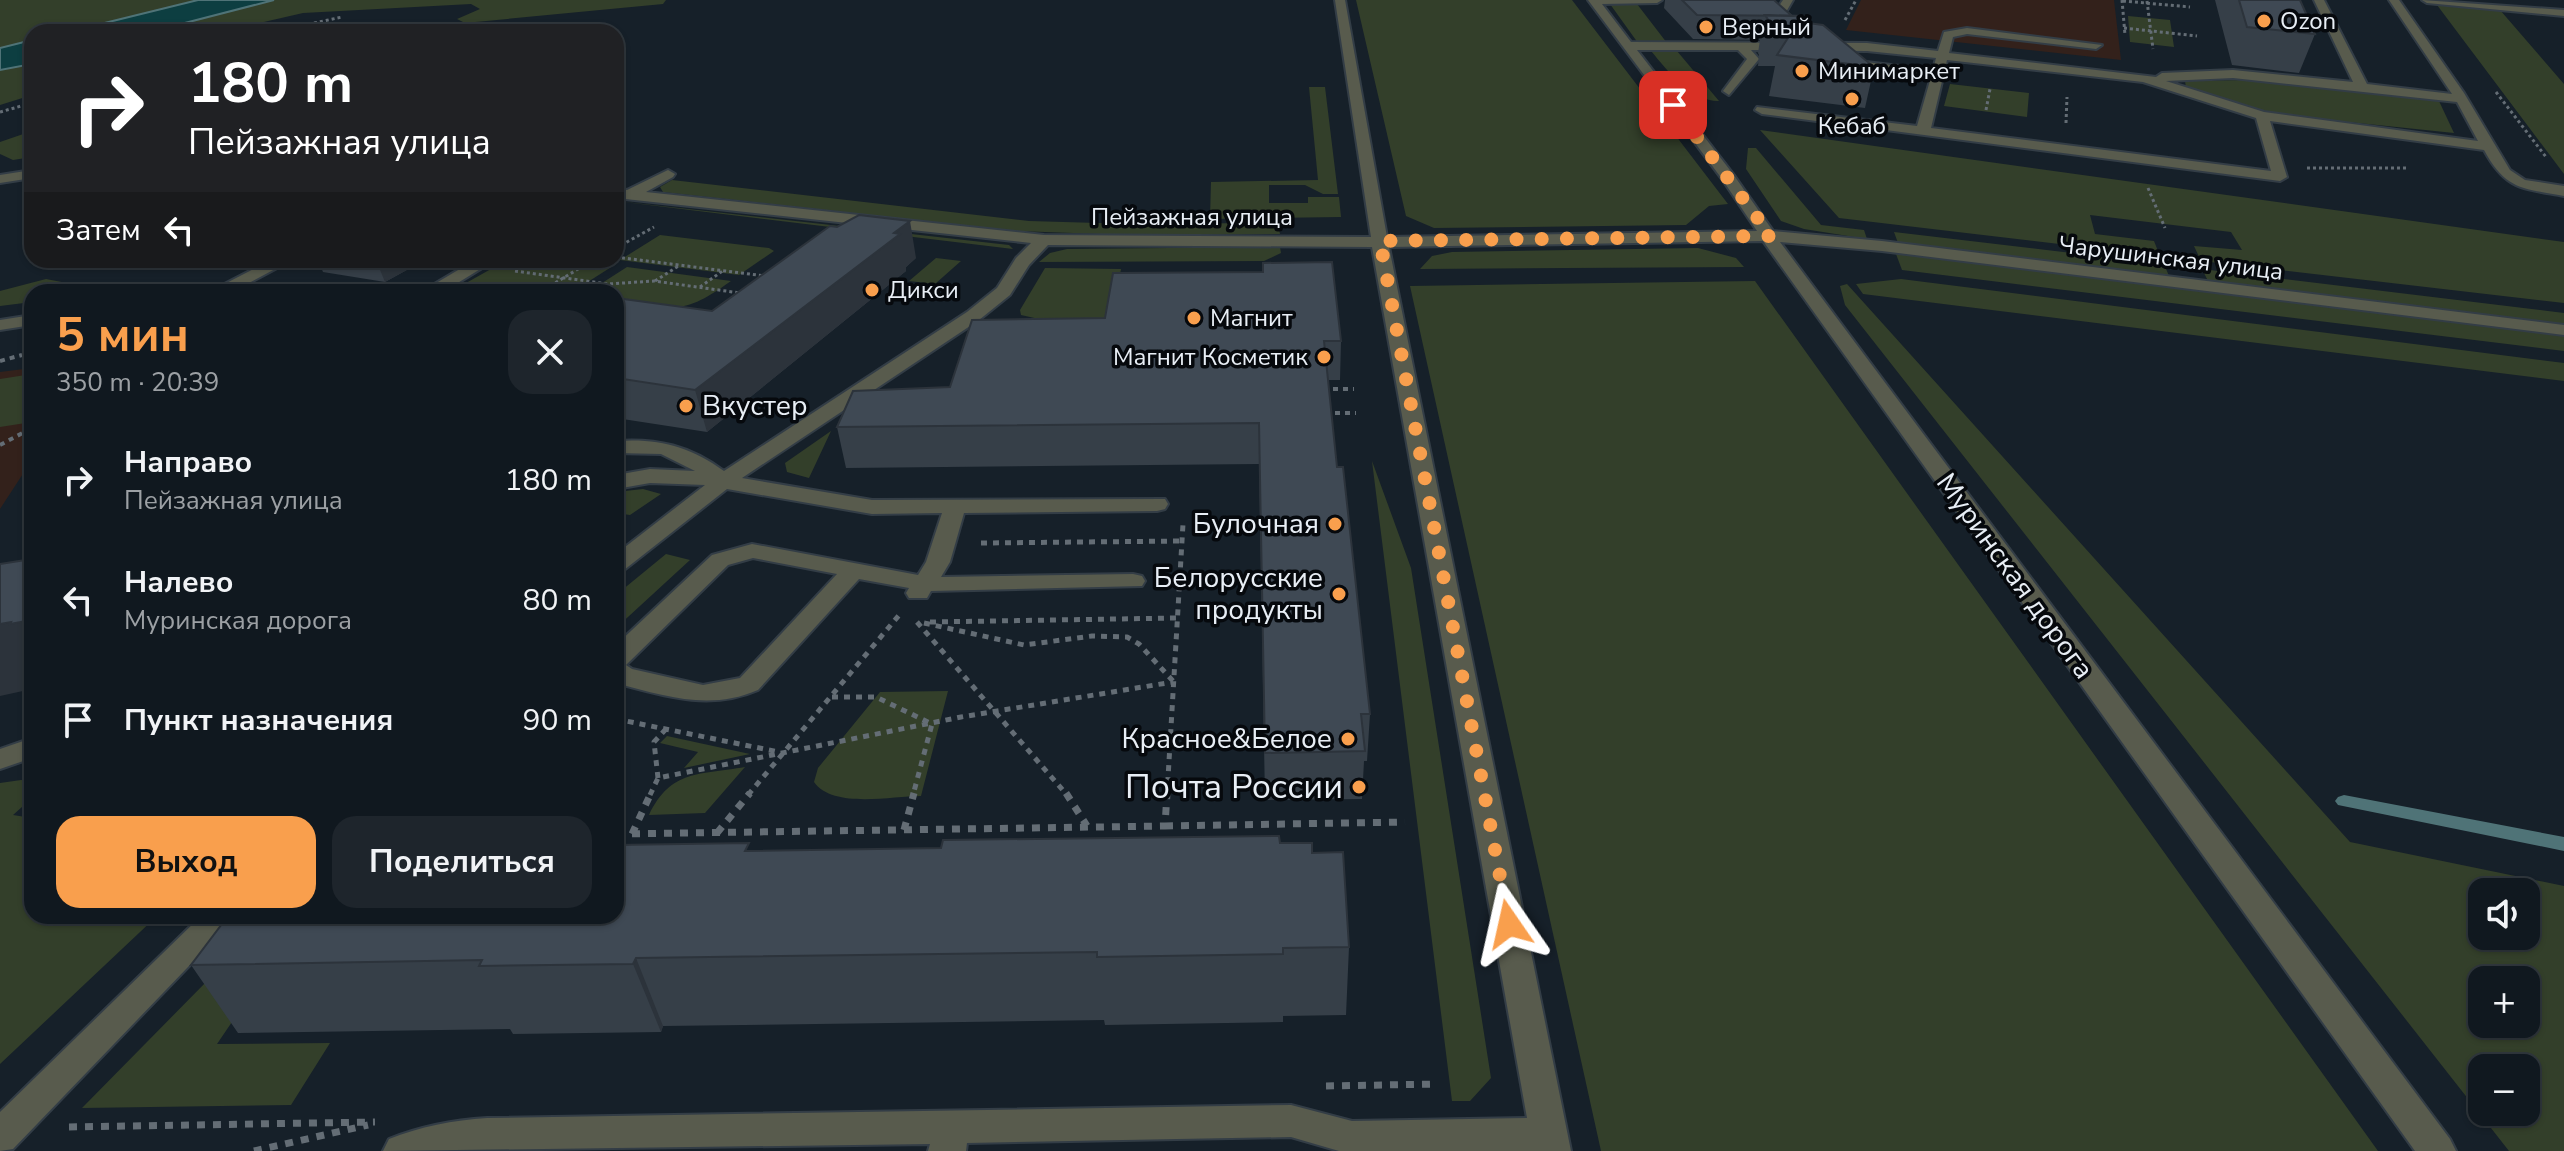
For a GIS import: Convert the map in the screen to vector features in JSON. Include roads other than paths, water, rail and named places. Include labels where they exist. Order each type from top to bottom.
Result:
[{"type":"street","points":[[402,1151],[466,1136],[950,1139],[1291,1121],[1353,1144],[1550,1143],[1380,241],[1340,0]]},
{"type":"street","points":[[1593,0],[1657,0]]},
{"type":"street","name":"Муринская дорога","points":[[1593,0],[1771,236],[1794,275],[2437,1151]]},
{"type":"street","points":[[1788,0],[1780,13],[1814,45]]},
{"type":"street","points":[[2319,0],[2362,87]]},
{"type":"street","points":[[2394,0],[2461,99],[2504,173],[2521,184],[2564,191]]},
{"type":"street","points":[[2427,0],[2564,13]]},
{"type":"street","points":[[1923,131],[1948,34],[1955,31],[2096,45]]},
{"type":"street","points":[[1629,46],[1814,45],[1943,55],[2145,78],[2233,74],[2461,99]]},
{"type":"street","points":[[1729,91],[1753,59],[1741,46]]},
{"type":"street","points":[[1783,56],[1938,74]]},
{"type":"street","points":[[2145,78],[2262,116],[2487,146]]},
{"type":"street","points":[[1762,110],[2280,177],[2262,116]]},
{"type":"street","points":[[624,193],[668,174]]},
{"type":"street","points":[[0,179],[24,175]]},
{"type":"street","name":"Пейзажная улица","points":[[624,193],[1044,240],[1380,241],[1771,236]]},
{"type":"street","name":"Чарушинская улица","points":[[1771,236],[1882,246],[2564,330]]},
{"type":"street","points":[[624,559],[724,481],[957,326],[1004,291],[1022,262],[1044,240]]},
{"type":"street","points":[[234,284],[268,268]]},
{"type":"street","points":[[444,284],[473,268]]},
{"type":"street","points":[[0,325],[24,321]]},
{"type":"street","points":[[957,326],[981,329]]},
{"type":"street","points":[[624,447],[666,446],[693,457],[724,481]]},
{"type":"street","points":[[624,481],[672,475],[872,507],[1157,504]]},
{"type":"street","points":[[921,590],[944,544],[955,506]]},
{"type":"street","points":[[624,652],[720,560],[735,553],[752,551],[854,570],[921,590],[1133,581]]},
{"type":"street","points":[[624,676],[712,695],[731,694],[749,684],[854,570]]},
{"type":"street","points":[[0,759],[24,751]]},
{"type":"street","points":[[0,1137],[213,924]]},
{"type":"waterway","points":[[2344,801],[2564,844]]},
{"type":"place","name":"Ozon","points":[[2264,21]]},
{"type":"place","name":"Верный","points":[[1706,27]]},
{"type":"place","name":"Минимаркет","points":[[1802,71]]},
{"type":"place","name":"Кебаб","points":[[1852,99]]},
{"type":"place","name":"Дикси","points":[[872,290]]},
{"type":"place","name":"Магнит","points":[[1194,318]]},
{"type":"place","name":"Магнит Косметик","points":[[1324,357]]},
{"type":"place","name":"Вкустер","points":[[686,406]]},
{"type":"place","name":"Булочная","points":[[1335,524]]},
{"type":"place","name":"Белорусские продукты","points":[[1339,594]]},
{"type":"place","name":"Красное&Белое","points":[[1348,739]]},
{"type":"place","name":"Почта России","points":[[1359,787]]}]
